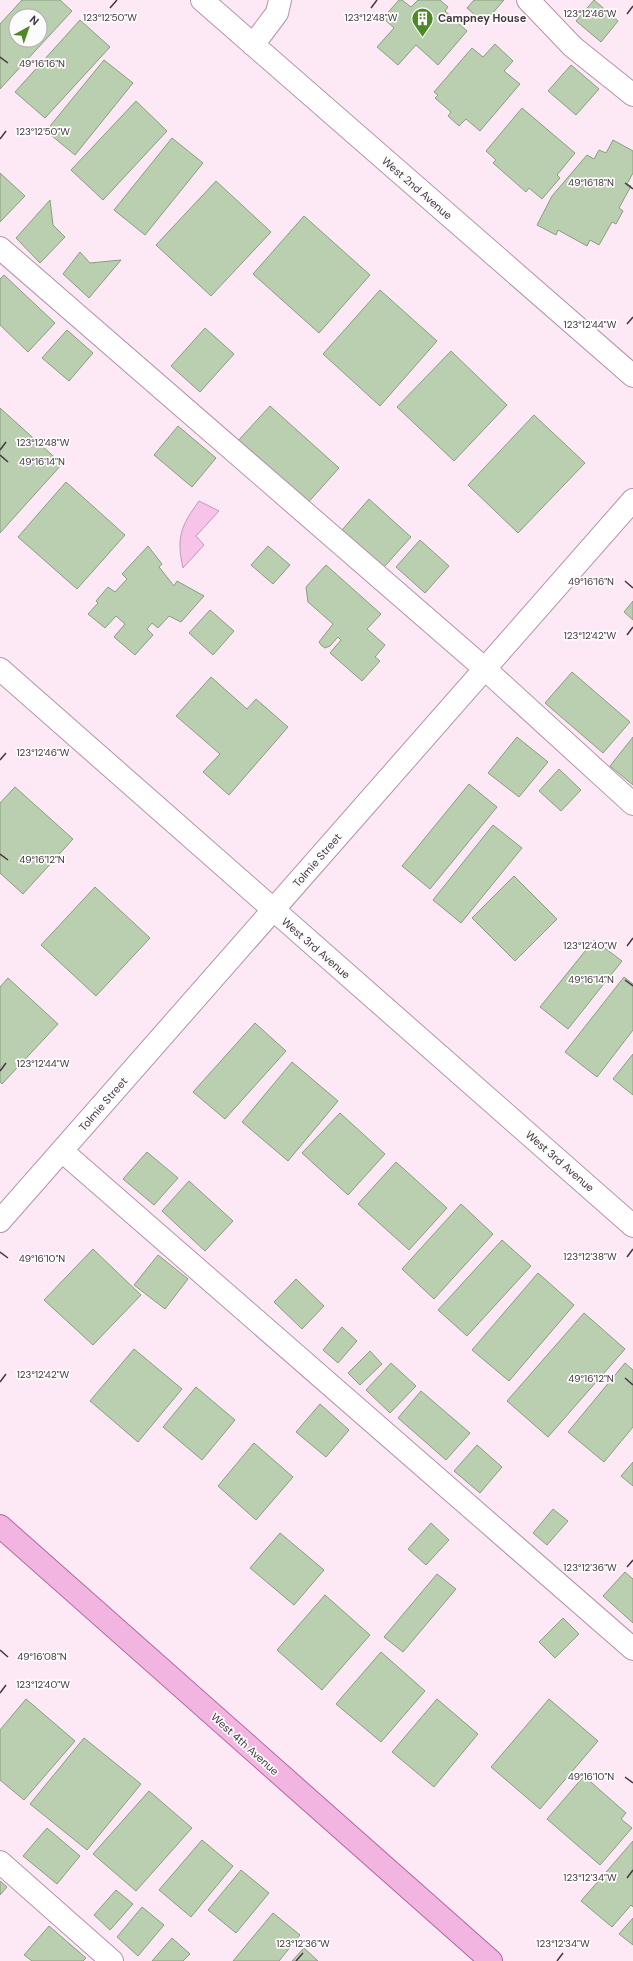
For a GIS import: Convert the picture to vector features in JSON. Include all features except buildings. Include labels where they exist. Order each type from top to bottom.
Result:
[{"type":"main road","name":"West 4th Avenue","points":[[0,1526],[491,1961]]},
{"type":"street","name":"West 2nd Avenue","points":[[202,0],[633,376]]},
{"type":"street","points":[[253,44],[277,13],[280,0]]},
{"type":"street","points":[[528,0],[573,47],[633,95]]},
{"type":"street","points":[[0,248],[485,669],[633,804]]},
{"type":"street","name":"Tolmie Street","points":[[0,1221],[633,500]]},
{"type":"street","name":"West 3rd Avenue","points":[[0,669],[633,1226]]},
{"type":"street","points":[[62,1151],[633,1649]]},
{"type":"street","points":[[0,1862],[112,1961]]},
{"type":"shaded area","points":[[199,501],[219,511],[196,536],[204,545],[183,568],[180,540],[184,525]]},
{"type":"place","name":"Campney House","points":[[423,38]]}]
